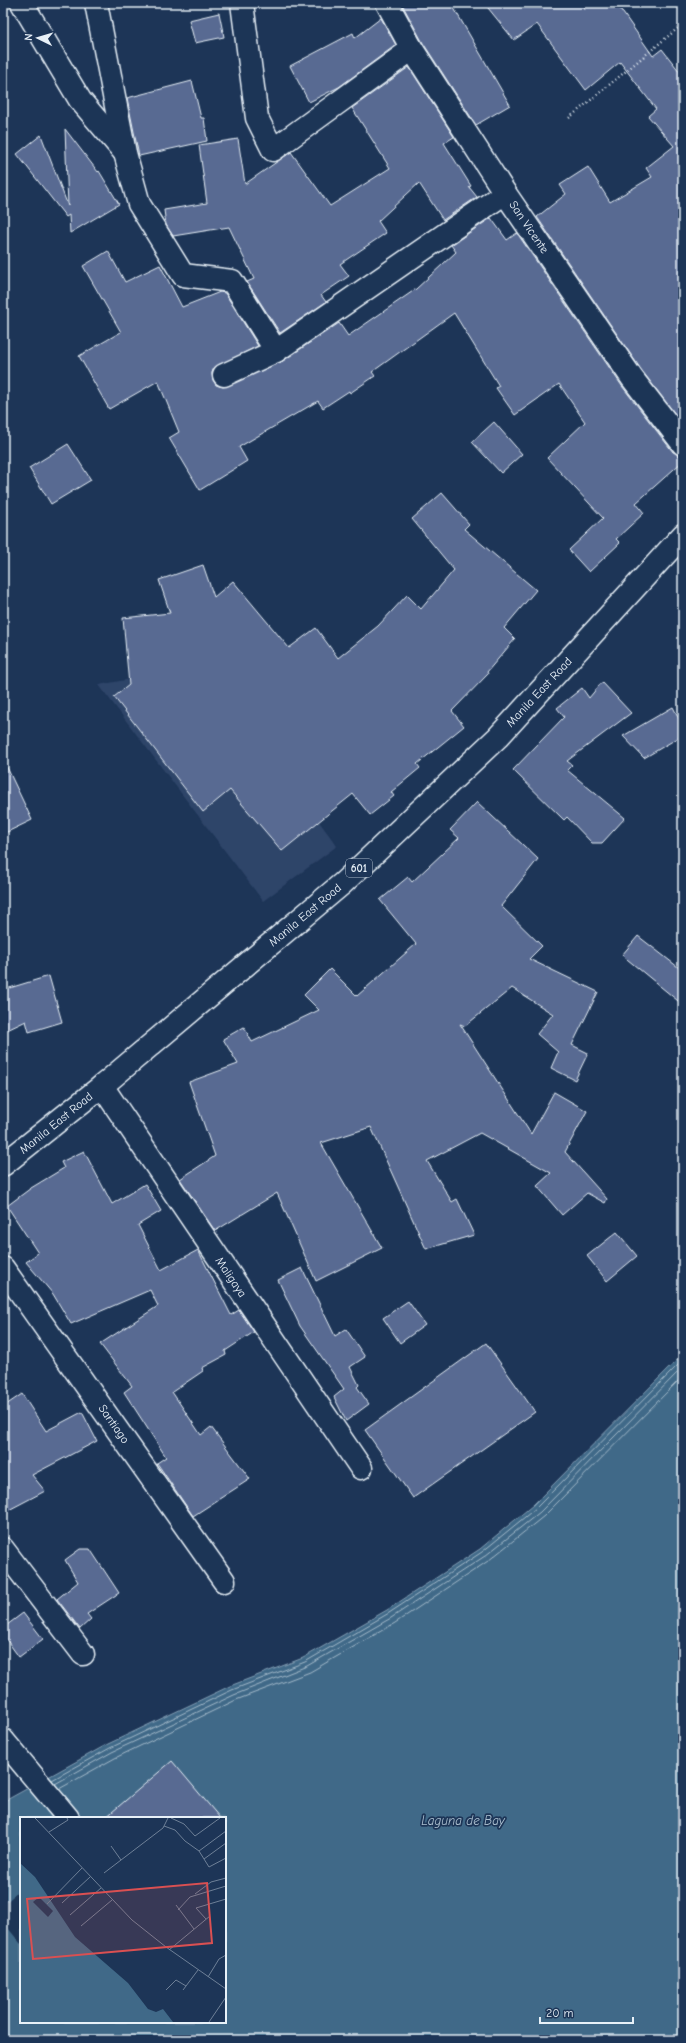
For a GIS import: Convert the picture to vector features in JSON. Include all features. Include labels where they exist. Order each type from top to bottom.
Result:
[{"type":"street","points":[[22,3],[80,100],[125,153]]},
{"type":"street","points":[[96,3],[125,153],[139,204],[183,275],[232,281],[276,351]]},
{"type":"street","points":[[242,3],[257,118],[273,150],[412,49]]},
{"type":"street","name":"San Vicente","points":[[387,3],[412,49],[505,193],[632,378],[683,444]]},
{"type":"street","points":[[224,375],[276,351],[505,193]]},
{"type":"street","name":"Manila East Road","points":[[3,1165],[102,1086],[343,883],[492,742],[683,535]]},
{"type":"street","name":"Maligaya","points":[[102,1086],[361,1468]]},
{"type":"street","name":"Santiago","points":[[3,1268],[224,1581]]},
{"type":"street","points":[[3,1549],[83,1654]]},
{"type":"street","points":[[3,1740],[67,1817]]},
{"type":"path","points":[[584,9],[592,3]]},
{"type":"path","points":[[569,118],[683,24]]},
{"type":"shaded area","points":[[204,665],[337,846],[263,901],[99,685]]},
{"type":"water","name":"Laguna de Bay","points":[[683,1354],[683,2040],[3,2040],[3,1802],[108,1744],[230,1686],[303,1658],[387,1610],[480,1549],[533,1505]]},
{"type":"pier","points":[[20,1890],[20,1943],[3,1922],[3,1905]]},
{"type":"building","points":[[409,3],[451,3],[510,105],[476,125],[423,43],[403,6]]},
{"type":"building","points":[[484,3],[616,3],[653,56],[662,49],[683,76],[683,424],[642,371],[537,217],[566,194],[560,185],[588,167],[610,202],[652,177],[646,168],[674,146],[648,116],[656,109],[620,62],[586,90],[537,24],[514,40]]},
{"type":"building","points":[[219,13],[224,37],[195,43],[189,20]]},
{"type":"building","points":[[381,18],[396,45],[339,87],[309,102],[290,66],[353,33],[355,38]]},
{"type":"building","points":[[409,67],[454,137],[444,143],[471,186],[469,187],[477,197],[443,220],[419,183],[378,221],[386,233],[340,264],[349,276],[321,295],[326,302],[280,333],[247,282],[254,279],[229,227],[173,236],[166,225],[164,210],[207,203],[199,145],[238,139],[245,184],[291,152],[330,206],[390,168],[352,108]]},
{"type":"building","points":[[192,81],[201,118],[204,118],[207,141],[139,156],[127,98]]},
{"type":"building","points":[[65,129],[98,172],[99,171],[119,204],[70,233],[69,215],[66,217],[17,154],[41,135],[68,206]]},
{"type":"building","points":[[491,218],[507,240],[517,233],[622,386],[673,452],[683,456],[683,461],[636,503],[644,513],[616,539],[620,543],[589,572],[569,550],[603,518],[547,458],[585,422],[559,384],[515,415],[496,388],[499,386],[454,313],[372,372],[375,376],[350,393],[349,391],[323,408],[318,401],[239,447],[247,461],[200,490],[169,438],[179,432],[158,381],[109,409],[79,356],[121,332],[83,266],[108,251],[125,282],[160,265],[182,307],[220,292],[225,293],[258,346],[214,368],[212,373],[213,380],[216,385],[223,387],[281,362],[339,323],[348,336],[416,289],[456,252],[451,245]]},
{"type":"building","points":[[494,422],[522,454],[501,473],[472,442]]},
{"type":"building","points":[[68,444],[91,480],[51,504],[29,468]]},
{"type":"building","points":[[442,493],[469,524],[464,529],[536,590],[504,628],[515,639],[487,672],[488,674],[452,711],[464,726],[417,764],[420,768],[391,792],[394,796],[370,815],[353,794],[282,851],[230,790],[203,812],[114,697],[129,685],[123,618],[170,613],[159,580],[203,565],[214,597],[233,581],[289,648],[316,628],[338,658],[378,626],[407,595],[421,609],[454,570],[412,519]]},
{"type":"building","points":[[602,682],[631,713],[567,761],[572,765],[567,770],[625,818],[602,843],[592,843],[567,817],[564,820],[513,770],[564,717],[557,708],[582,688],[589,698]]},
{"type":"building","points":[[673,707],[683,726],[683,735],[644,758],[623,736]]},
{"type":"building","points":[[3,759],[32,820],[3,834]]},
{"type":"building","points":[[477,802],[538,859],[501,906],[542,946],[529,959],[598,992],[572,1045],[588,1053],[575,1080],[551,1068],[558,1052],[537,1034],[553,1014],[512,988],[465,1026],[460,1024],[531,1134],[554,1092],[587,1111],[565,1152],[607,1199],[605,1203],[587,1193],[562,1215],[537,1186],[551,1173],[480,1133],[427,1161],[452,1202],[457,1199],[474,1235],[426,1249],[371,1127],[321,1143],[382,1248],[316,1281],[277,1193],[215,1231],[180,1179],[215,1156],[189,1082],[238,1064],[223,1039],[244,1027],[252,1042],[319,1010],[304,995],[330,969],[357,996],[416,944],[380,900],[408,877],[412,882],[459,838],[450,830]]},
{"type":"building","points":[[638,936],[683,971],[683,1005],[622,955]]},
{"type":"building","points":[[49,976],[62,1022],[29,1032],[26,1021],[3,1032],[3,990]]},
{"type":"building","points":[[84,1151],[112,1204],[145,1184],[161,1211],[138,1225],[161,1270],[198,1250],[231,1315],[239,1310],[254,1332],[225,1351],[226,1355],[202,1368],[203,1371],[172,1392],[201,1435],[211,1427],[250,1479],[193,1516],[157,1463],[166,1457],[124,1392],[132,1386],[100,1344],[158,1306],[150,1290],[71,1324],[53,1294],[26,1262],[38,1253],[7,1206],[31,1188],[64,1168],[61,1162]]},
{"type":"building","points":[[617,1232],[637,1256],[607,1281],[587,1256]]},
{"type":"building","points":[[302,1268],[335,1336],[346,1329],[365,1357],[350,1367],[359,1385],[357,1387],[369,1404],[346,1421],[334,1397],[344,1389],[300,1326],[278,1280]]},
{"type":"building","points":[[408,1301],[425,1325],[400,1343],[383,1318]]},
{"type":"building","points":[[486,1343],[535,1412],[413,1498],[365,1430]]},
{"type":"building","points":[[22,1394],[46,1431],[82,1412],[97,1441],[32,1475],[45,1491],[3,1513],[3,1407]]},
{"type":"building","points":[[80,1549],[90,1549],[119,1593],[87,1614],[91,1619],[80,1629],[57,1599],[78,1582],[65,1560]]},
{"type":"building","points":[[23,1613],[43,1639],[19,1657],[3,1635],[3,1628]]},
{"type":"building","points":[[172,1761],[219,1817],[106,1817]]}]
